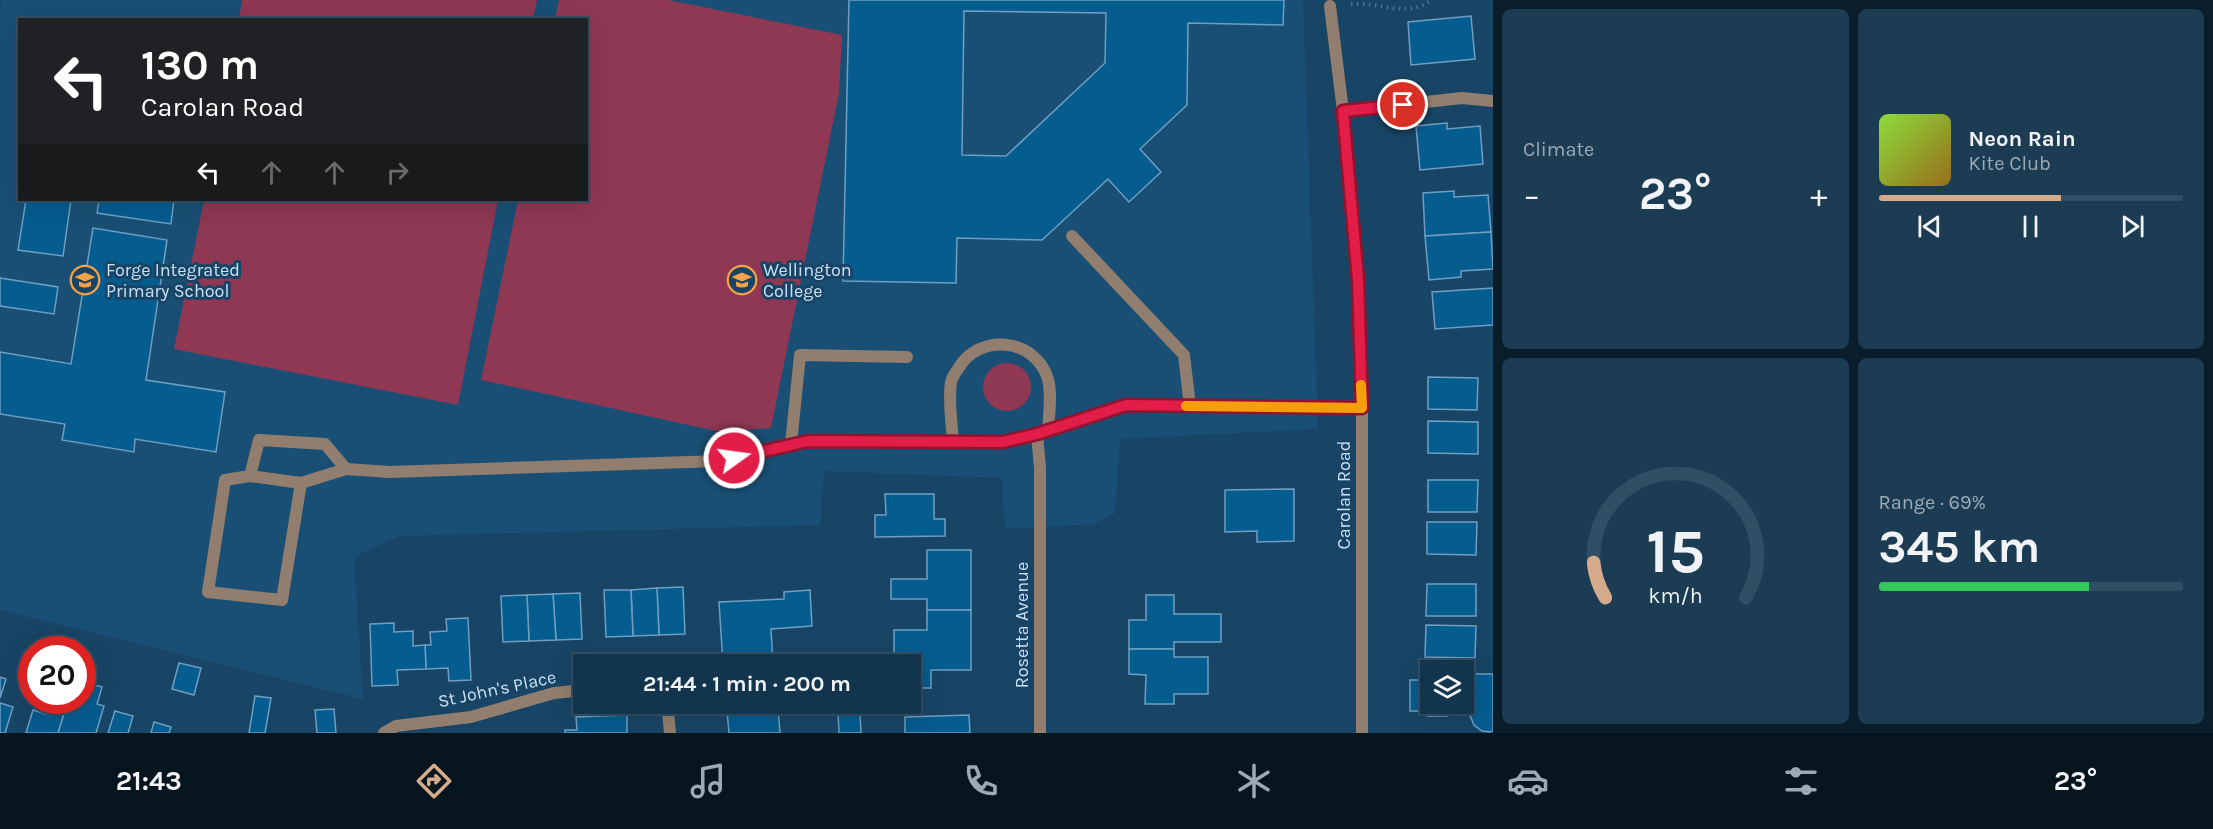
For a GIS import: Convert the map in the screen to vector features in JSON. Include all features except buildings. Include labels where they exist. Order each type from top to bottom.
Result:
[{"type":"street","name":"Carolan Road","points":[[1330,6],[1343,111],[1358,280],[1362,408],[1362,733]]},
{"type":"street","points":[[1343,111],[1462,98],[1493,100]]},
{"type":"street","points":[[1072,236],[1184,355],[1190,406]]},
{"type":"street","points":[[953,442],[952,380],[963,359],[978,348],[991,344],[1016,346],[1037,360],[1047,378],[1050,396],[1042,432]]},
{"type":"street","points":[[791,444],[800,355],[907,357]]},
{"type":"street","points":[[300,483],[282,600],[208,592],[225,480],[250,476],[300,483],[346,469],[390,471],[687,463],[749,456],[808,441],[1003,442],[1126,405],[1362,408]]},
{"type":"street","name":"Rosetta Avenue","points":[[1040,733],[1042,432]]},
{"type":"street","points":[[250,476],[259,440],[325,444],[346,469]]},
{"type":"street","name":"St John's Place","points":[[384,733],[396,726],[471,717],[554,693],[573,691]]},
{"type":"street","points":[[668,714],[670,733]]},
{"type":"path","points":[[1330,6],[1356,3],[1409,9],[1426,4],[1431,0]]},
{"type":"shaded area","name":"Wellington College","points":[[2,0],[1303,0],[1318,429],[1120,439],[1115,513],[1094,524],[1005,529],[1002,478],[824,471],[820,525],[400,536],[354,557],[363,699],[0,610],[0,6]]},
{"type":"shaded area","points":[[242,0],[537,0],[533,18],[239,18]]},
{"type":"shaded area","points":[[559,0],[668,0],[842,35],[839,93],[771,428],[721,432],[481,380],[518,201],[588,201],[588,18],[555,18]]},
{"type":"shaded area","points":[[204,201],[498,201],[458,405],[174,349]]},
{"type":"shaded area","points":[[1002,363],[1012,363],[1024,370],[1031,382],[1031,392],[1024,404],[1012,411],[1002,411],[987,400],[983,392],[983,382],[994,367]]},
{"type":"slow traffic","points":[[1186,406],[1362,408],[1361,385]]},
{"type":"place","name":"Forge Integrated Primary School","points":[[85,280]]},
{"type":"place","name":"Wellington College","points":[[742,280]]},
{"type":"route","points":[[734,458],[808,441],[1003,442],[1037,434],[1126,405],[1362,408],[1358,280],[1343,111],[1403,105]]}]
